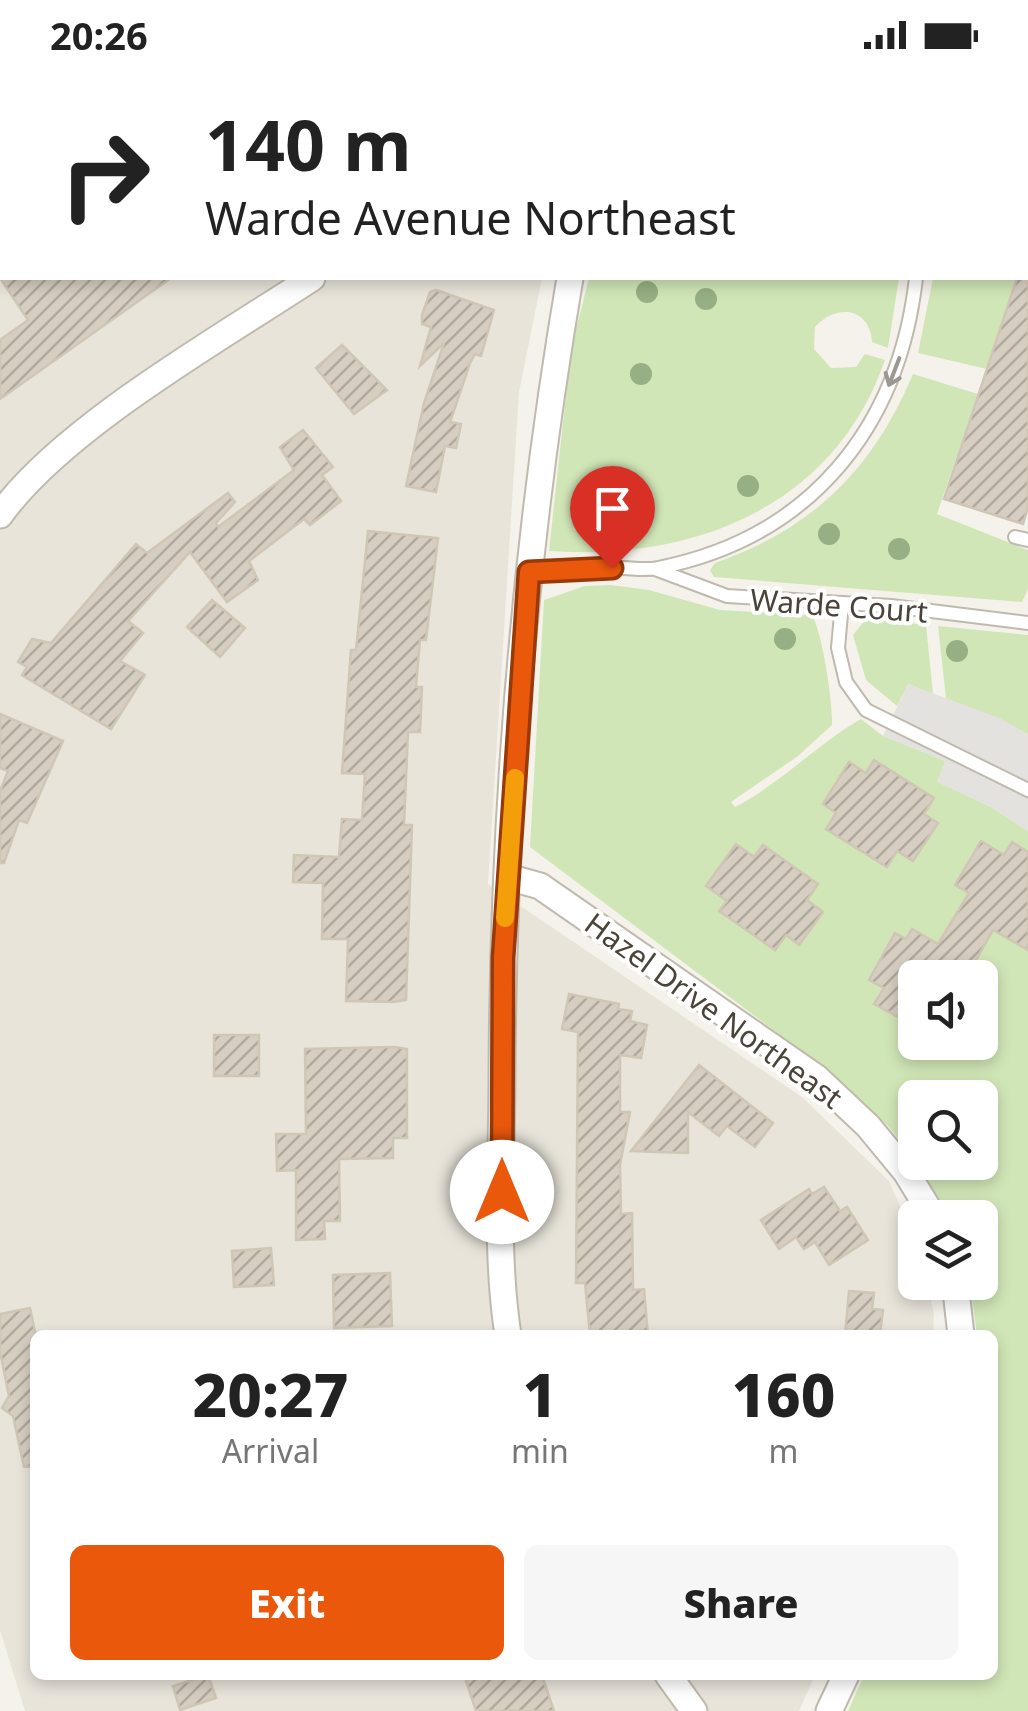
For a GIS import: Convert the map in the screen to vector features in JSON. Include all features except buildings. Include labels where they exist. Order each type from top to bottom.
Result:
[{"type":"street","points":[[0,515],[69,446],[309,280]]},
{"type":"street","points":[[508,1330],[502,1268],[503,958],[529,572],[545,424],[570,280]]},
{"type":"street","name":"Hazel Drive Northeast","points":[[508,877],[540,886],[817,1078],[868,1126],[906,1172],[923,1200]]},
{"type":"street","points":[[958,1300],[961,1330]]},
{"type":"street","points":[[672,1680],[694,1711]]},
{"type":"street","points":[[829,1711],[844,1680]]},
{"type":"lane","points":[[529,572],[655,569],[744,538],[820,489],[854,454],[893,379],[906,336],[916,280]]},
{"type":"lane","name":"Warde Court","points":[[655,569],[727,596],[842,603],[1028,623]]},
{"type":"lane","points":[[842,603],[838,648],[846,682],[866,710],[1028,790]]},
{"type":"shaded area","points":[[0,280],[542,280],[519,392],[488,884],[802,1097],[889,1181],[898,1201],[898,1300],[931,1300],[933,1330],[30,1330],[30,1680],[813,1680],[799,1711],[25,1711],[0,1630]]},
{"type":"shaded area","points":[[908,684],[999,718],[1028,734],[1028,831],[991,807],[937,782],[945,761],[883,736]]},
{"type":"green space","points":[[588,280],[899,280],[888,348],[872,342],[865,322],[851,313],[833,314],[815,327],[814,349],[831,368],[856,367],[865,354],[885,360],[862,411],[831,453],[795,488],[752,514],[706,534],[656,546],[603,552],[549,551],[571,349]]},
{"type":"green space","points":[[933,280],[1016,280],[987,369],[918,353]]},
{"type":"green space","points":[[913,374],[978,394],[937,514],[1028,550],[1028,589],[1022,602],[714,577],[710,570],[715,563],[782,532],[836,491],[879,439]]},
{"type":"green space","points":[[611,585],[649,590],[720,610],[812,615],[826,668],[832,725],[798,756],[731,802],[735,807],[861,719],[883,736],[946,761],[938,782],[991,807],[1028,831],[1028,1711],[848,1711],[862,1680],[998,1680],[998,1330],[976,1330],[972,1300],[998,1300],[998,1200],[940,1200],[927,1180],[998,1180],[998,1080],[898,1080],[898,1139],[824,1068],[530,847],[544,600],[585,586]]},
{"type":"green space","points":[[867,618],[926,625],[933,694],[908,684],[897,706],[866,680],[853,635]]},
{"type":"green space","points":[[938,626],[1028,635],[1028,734],[946,698]]},
{"type":"slow traffic","points":[[505,918],[515,778]]},
{"type":"route","points":[[502,1192],[503,958],[529,572],[612,568]]}]
